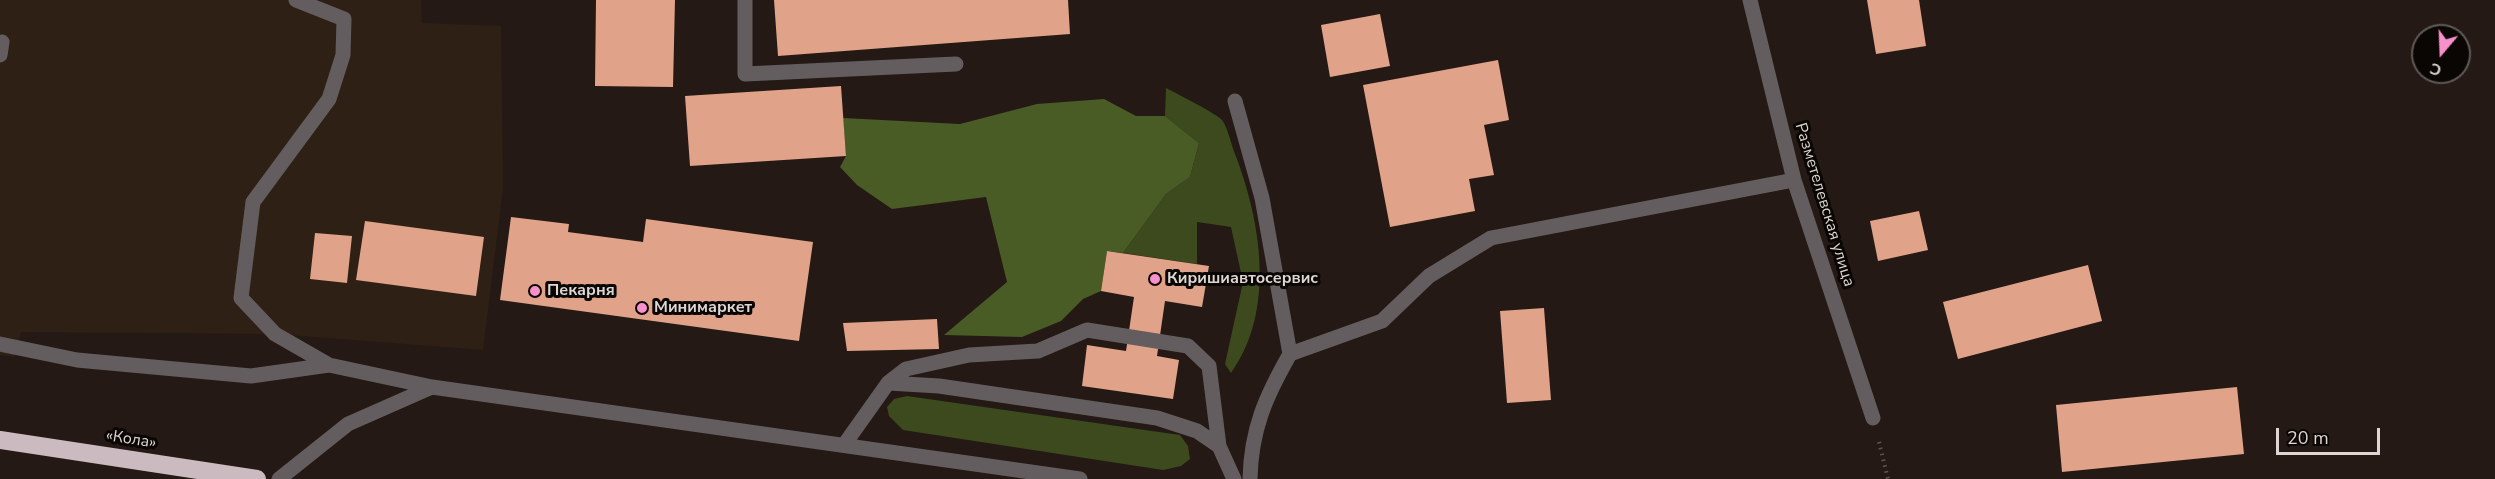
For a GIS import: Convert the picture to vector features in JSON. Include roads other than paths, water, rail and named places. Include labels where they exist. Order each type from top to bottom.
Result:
[{"type":"highway","name":"«Кола»","points":[[0,440],[257,479]]},
{"type":"street","points":[[296,0],[344,19],[343,55],[329,99],[253,202],[241,298],[275,334],[329,365],[432,387],[1080,479]]},
{"type":"street","points":[[745,0],[745,74],[956,64]]},
{"type":"street","name":"Разметелевская улица","points":[[1749,0],[1794,180],[1873,418]]},
{"type":"street","points":[[1235,101],[1262,198],[1290,354],[1268,393],[1257,421],[1250,479]]},
{"type":"street","points":[[1290,354],[1382,321],[1430,276],[1491,238],[1794,180]]},
{"type":"street","points":[[844,445],[888,383],[906,369],[969,355],[1038,351],[1088,330],[1188,346],[1209,366],[1219,446],[1234,479]]},
{"type":"street","points":[[0,344],[77,360],[251,376],[329,365]]},
{"type":"street","points":[[888,383],[939,386],[1157,418],[1197,432],[1219,446]]},
{"type":"street","points":[[279,479],[348,424],[432,387]]},
{"type":"place","name":"Киришиавтосервис","points":[[1155,279]]},
{"type":"place","name":"Пекарня","points":[[535,291]]},
{"type":"place","name":"Минимаркет","points":[[642,308]]}]
